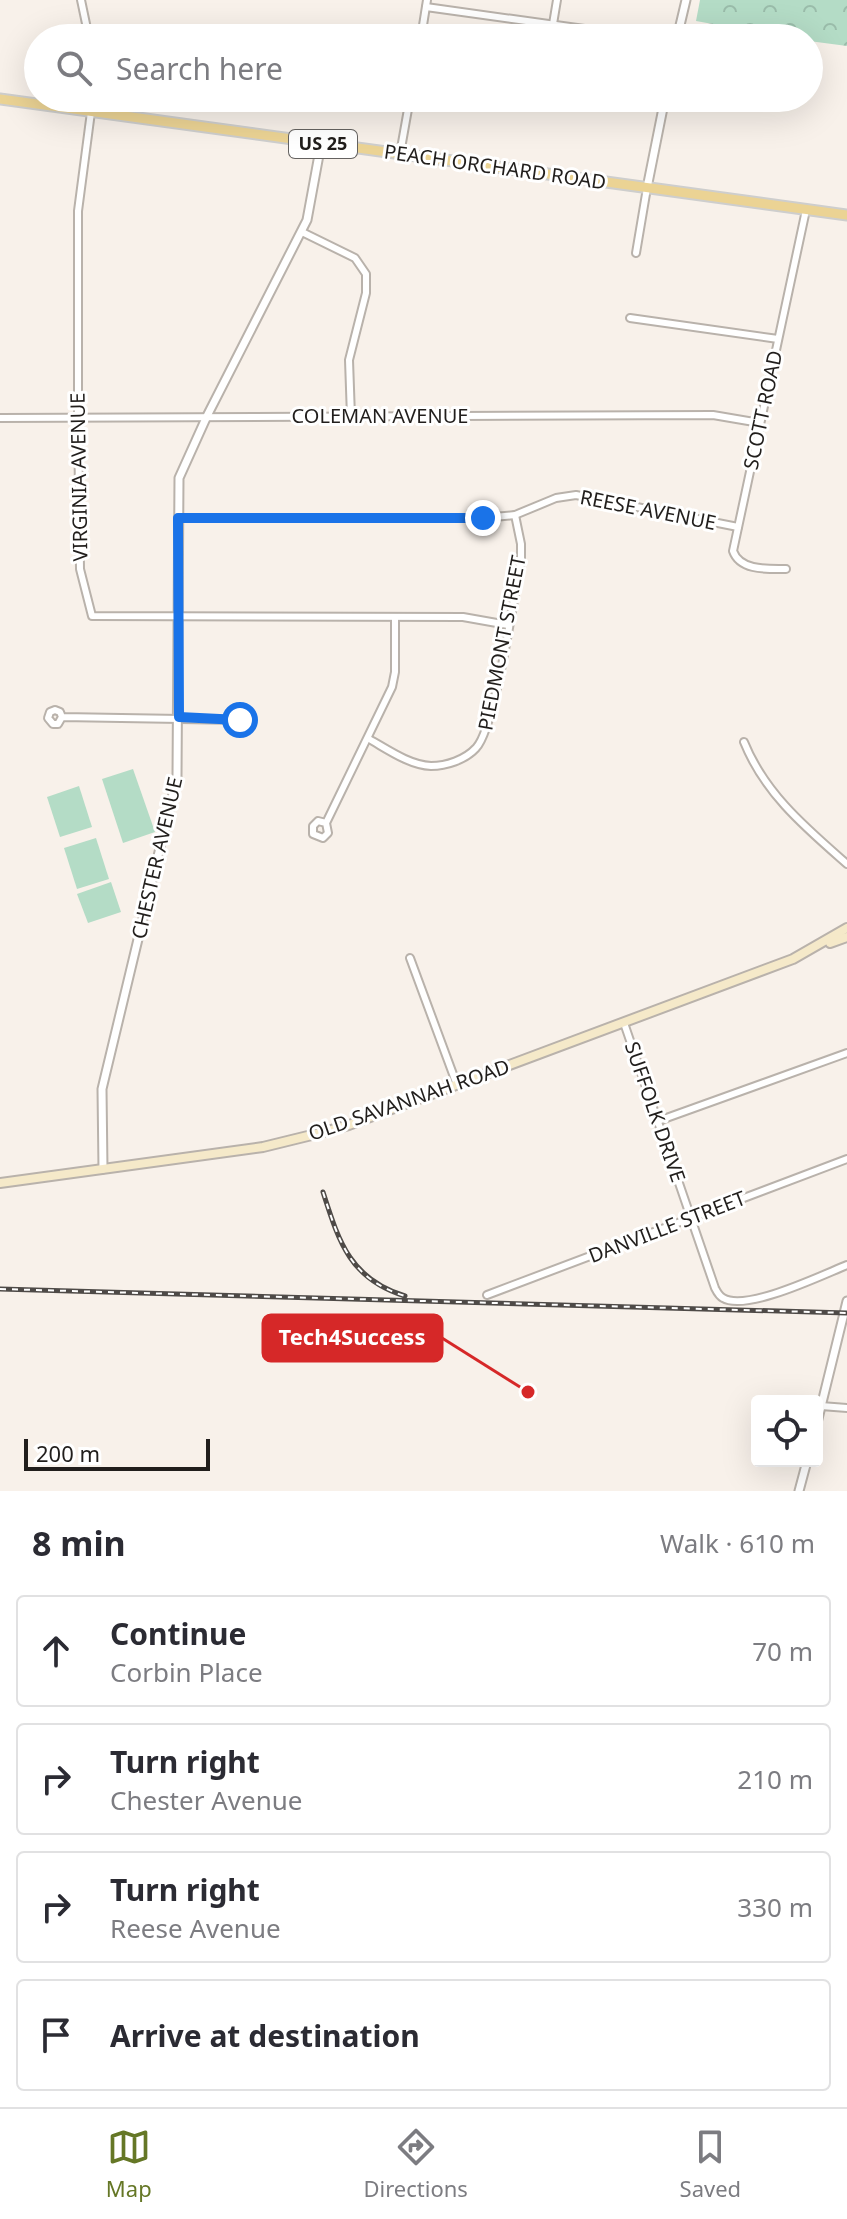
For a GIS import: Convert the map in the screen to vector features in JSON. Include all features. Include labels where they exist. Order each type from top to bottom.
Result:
[{"type":"main road","name":"PEACH ORCHARD ROAD","points":[[0,99],[24,102]]},
{"type":"main road","name":"PEACH ORCHARD ROAD","points":[[91,112],[847,215]]},
{"type":"main road","points":[[814,949],[847,928]]},
{"type":"main road","points":[[814,949],[847,937]]},
{"type":"main road","name":"OLD SAVANNAH ROAD","points":[[0,1183],[263,1147],[349,1125],[814,949]]},
{"type":"street","points":[[81,0],[86,24]]},
{"type":"street","points":[[423,24],[426,3],[553,24],[557,0]]},
{"type":"street","points":[[680,24],[686,0]]},
{"type":"street","name":"VIRGINIA AVENUE","points":[[91,112],[78,211],[78,417],[80,569],[92,616],[178,619],[463,617],[508,625]]},
{"type":"street","points":[[400,154],[408,112]]},
{"type":"street","points":[[636,253],[662,112]]},
{"type":"street","name":"CHESTER AVENUE","points":[[103,1169],[102,1089],[177,777],[181,469],[302,232],[311,205],[321,144]]},
{"type":"street","name":"SCOTT ROAD","points":[[786,569],[751,566],[737,560],[733,551],[806,210]]},
{"type":"street","points":[[302,232],[355,258],[366,274],[366,293],[349,360],[351,417]]},
{"type":"street","points":[[630,318],[778,339]]},
{"type":"street","name":"COLEMAN AVENUE","points":[[0,418],[713,415],[760,423]]},
{"type":"street","name":"REESE AVENUE","points":[[178,518],[483,518],[515,515],[556,498],[576,495],[738,527]]},
{"type":"street","name":"PIEDMONT STREET","points":[[369,739],[411,761],[431,766],[453,763],[476,748],[487,727],[521,554],[515,515]]},
{"type":"street","points":[[326,823],[369,739],[394,680],[395,618]]},
{"type":"street","points":[[62,717],[240,720]]},
{"type":"street","points":[[744,742],[758,773],[774,794],[847,864]]},
{"type":"street","points":[[410,958],[457,1085]]},
{"type":"street","name":"SUFFOLK DRIVE","points":[[624,1023],[717,1293],[726,1300],[748,1301],[847,1265]]},
{"type":"street","points":[[658,1121],[847,1053]]},
{"type":"street","name":"DANVILLE STREET","points":[[487,1295],[847,1159]]},
{"type":"street","points":[[823,1398],[847,1301]]},
{"type":"street","points":[[823,1406],[847,1408]]},
{"type":"street","points":[[799,1491],[805,1467]]},
{"type":"green space","points":[[700,0],[847,0],[847,46],[823,43],[823,24],[713,24],[696,21]]},
{"type":"green space","points":[[133,769],[155,832],[123,843],[102,779]]},
{"type":"green space","points":[[79,786],[92,827],[60,837],[47,797]]},
{"type":"green space","points":[[96,838],[109,879],[77,889],[64,848]]},
{"type":"green space","points":[[111,882],[121,912],[88,923],[77,894]]},
{"type":"railway","points":[[323,1192],[341,1242],[359,1269],[386,1289],[405,1296]]},
{"type":"railway","points":[[0,1289],[847,1313]]},
{"type":"place","name":"Tech4Success","points":[[528,1392]]},
{"type":"route","points":[[240,720],[179,717],[178,518],[483,518]]}]
